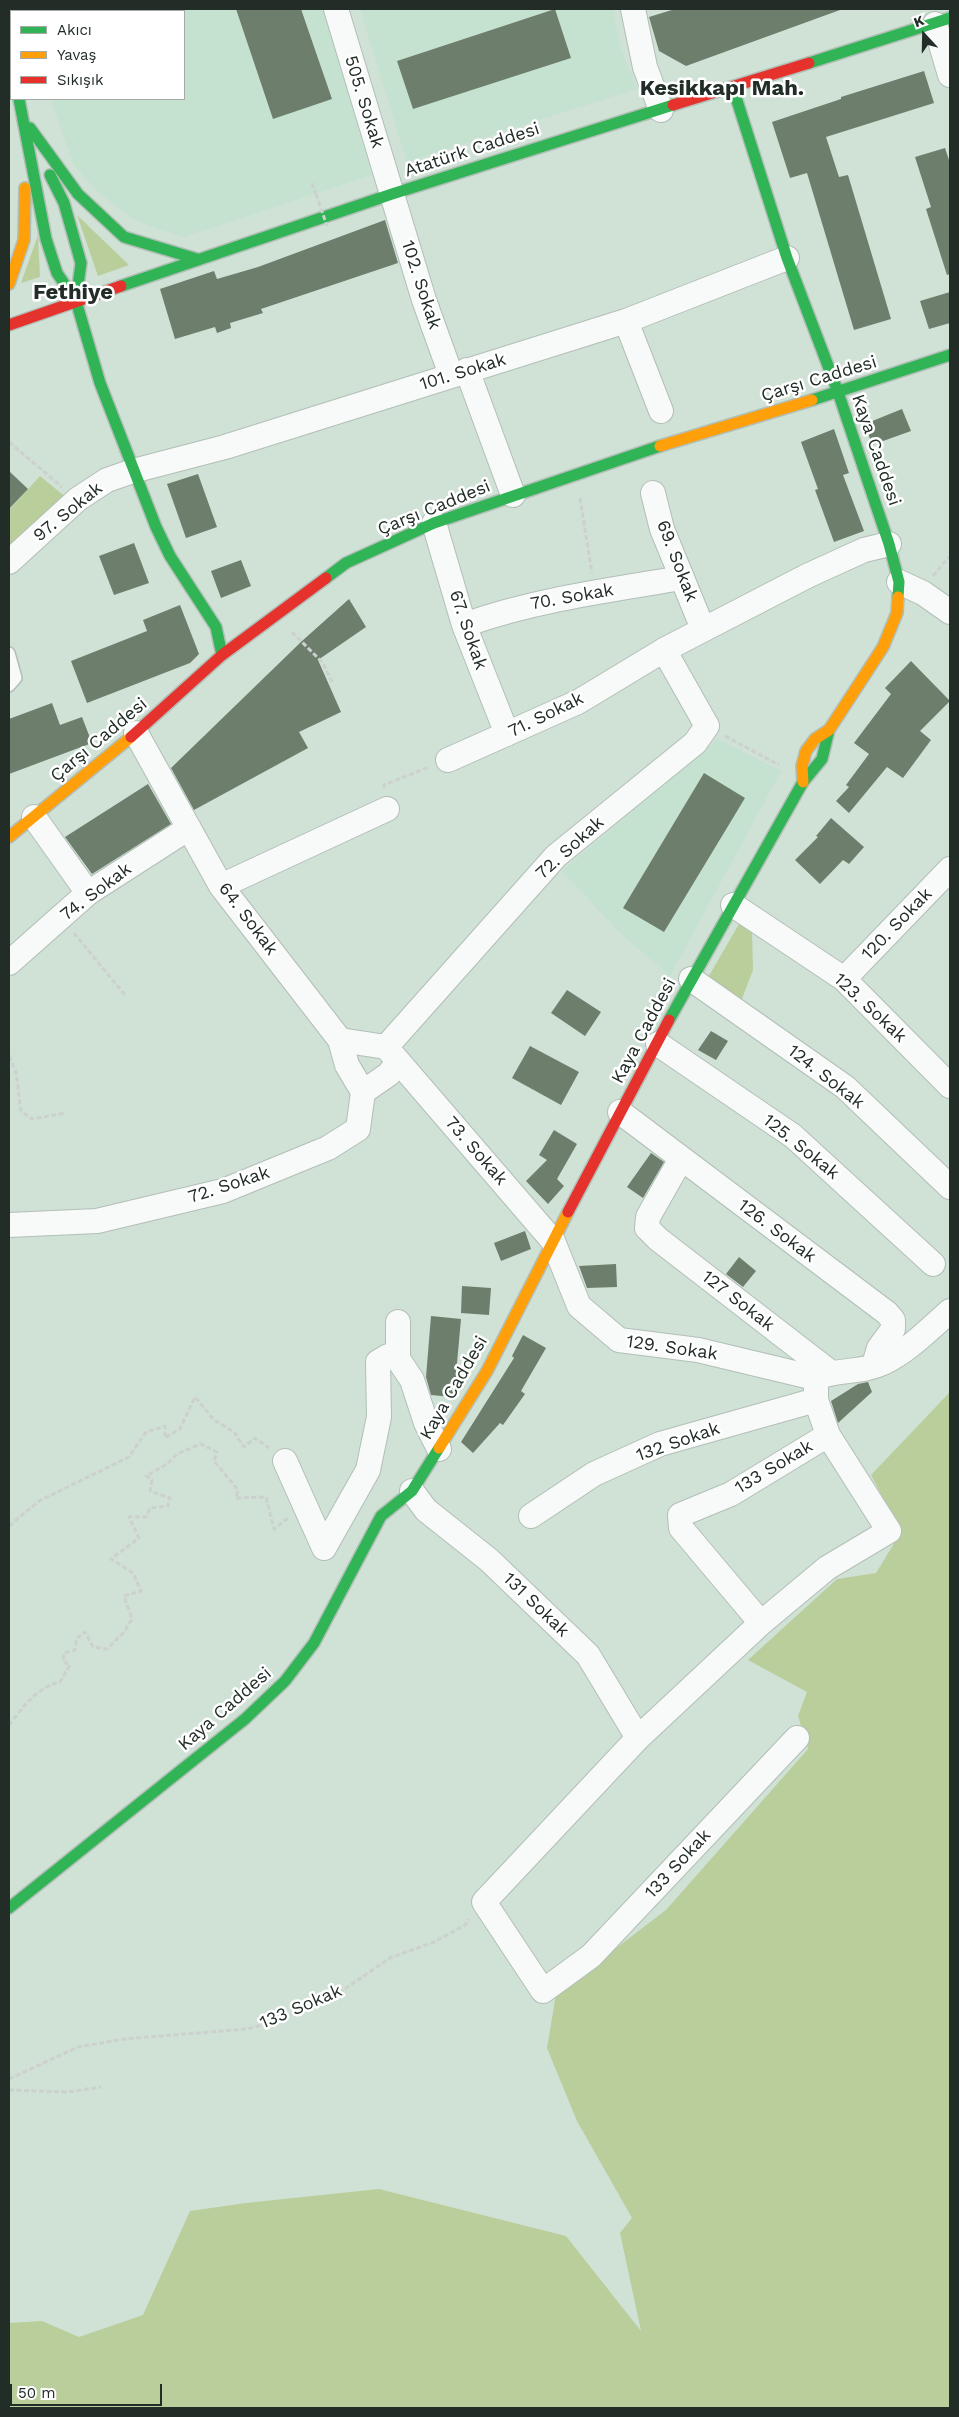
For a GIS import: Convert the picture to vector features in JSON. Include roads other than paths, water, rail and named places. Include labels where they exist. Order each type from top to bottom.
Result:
[{"type":"main road","name":"Atatürk Caddesi","points":[[9,326],[197,259],[275,235],[392,194],[942,21]]},
{"type":"main road","name":"Kaya Caddesi","points":[[9,1908],[245,1719],[285,1681],[314,1643],[381,1516],[412,1491],[487,1371],[620,1112],[691,979],[803,782],[824,759],[829,730],[883,647],[897,613],[899,582],[890,544],[838,392],[787,258],[733,88]]},
{"type":"main road","points":[[19,100],[46,239],[57,273],[76,301],[88,347],[133,471],[170,556],[220,627],[222,655]]},
{"type":"main road","points":[[25,122],[78,194],[124,237],[197,259]]},
{"type":"main road","points":[[9,284],[24,240],[25,122]]},
{"type":"main road","points":[[25,122],[64,203],[81,263],[76,301]]},
{"type":"main road","name":"Çarşı Caddesi","points":[[9,837],[136,733],[222,655],[346,563],[434,523],[513,495],[672,442],[838,392],[950,355]]},
{"type":"main road","points":[[242,627],[260,627]]},
{"type":"main road","name":"Kaya Caddesi","points":[[803,782],[800,768],[806,748],[816,736],[829,730]]},
{"type":"street","name":"505. Sokak","points":[[336,9],[392,194]]},
{"type":"street","points":[[633,9],[645,67],[661,110]]},
{"type":"street","points":[[942,21],[950,75]]},
{"type":"street","name":"102. Sokak","points":[[392,194],[424,300],[459,373],[513,495]]},
{"type":"street","name":"101. Sokak","points":[[133,471],[225,447],[626,321],[787,258]]},
{"type":"street","points":[[626,321],[661,411]]},
{"type":"street","name":"97. Sokak","points":[[9,562],[78,500],[108,480],[133,471]]},
{"type":"street","name":"69. Sokak","points":[[653,493],[662,529],[703,629]]},
{"type":"street","name":"67. Sokak","points":[[434,523],[464,625],[507,734]]},
{"type":"street","name":"71. Sokak","points":[[448,760],[578,702],[664,650],[807,576],[864,550],[890,544]]},
{"type":"street","name":"70. Sokak","points":[[464,625],[506,610],[596,592],[682,578]]},
{"type":"street","points":[[899,582],[923,593],[950,612]]},
{"type":"street","name":"72. Sokak","points":[[9,1226],[97,1221],[223,1191],[328,1148],[358,1129],[362,1092],[389,1074],[392,1054],[556,856],[695,743],[707,726],[664,650]]},
{"type":"street","name":"64. Sokak","points":[[136,733],[221,886],[340,1040]]},
{"type":"street","points":[[221,886],[387,810]]},
{"type":"street","points":[[34,817],[88,893]]},
{"type":"street","name":"74. Sokak","points":[[9,963],[88,893],[189,828]]},
{"type":"street","name":"120. Sokak","points":[[844,979],[950,869]]},
{"type":"street","name":"123. Sokak","points":[[733,905],[844,979],[946,1073]]},
{"type":"street","name":"124. Sokak","points":[[691,979],[845,1087],[950,1187]]},
{"type":"street","points":[[340,1040],[392,1054]]},
{"type":"street","points":[[340,1040],[347,1066],[362,1092]]},
{"type":"street","name":"125. Sokak","points":[[658,1044],[793,1136],[933,1264]]},
{"type":"street","name":"73. Sokak","points":[[392,1054],[553,1241]]},
{"type":"street","name":"126. Sokak","points":[[620,1112],[887,1313],[893,1320],[893,1329],[879,1348],[874,1365]]},
{"type":"street","name":"127 Sokak","points":[[681,1159],[648,1217],[647,1228],[820,1384]]},
{"type":"street","name":"129. Sokak","points":[[553,1241],[579,1306],[619,1340],[698,1350],[820,1384]]},
{"type":"street","name":"132 Sokak","points":[[531,1516],[594,1474],[660,1444],[820,1384],[874,1365],[882,1364],[920,1337],[950,1311]]},
{"type":"street","points":[[398,1322],[398,1359],[412,1380],[426,1423],[439,1449]]},
{"type":"street","points":[[285,1461],[324,1548],[368,1470],[379,1417],[378,1362],[388,1356],[398,1359]]},
{"type":"street","name":"133 Sokak","points":[[797,1738],[591,1956],[543,1991],[484,1902],[638,1738],[761,1623],[827,1568],[889,1532],[828,1435],[820,1384]]},
{"type":"street","name":"133 Sokak","points":[[761,1623],[681,1528],[680,1515],[731,1494],[828,1435]]},
{"type":"street","name":"131 Sokak","points":[[412,1491],[426,1510],[489,1560],[588,1655],[638,1738]]},
{"type":"lane","points":[[9,653],[16,678],[9,686]]},
{"type":"district","name":"Kesikkapı Mah.","points":[[722,89]]},
{"type":"district","name":"Fethiye","points":[[73,293]]}]
